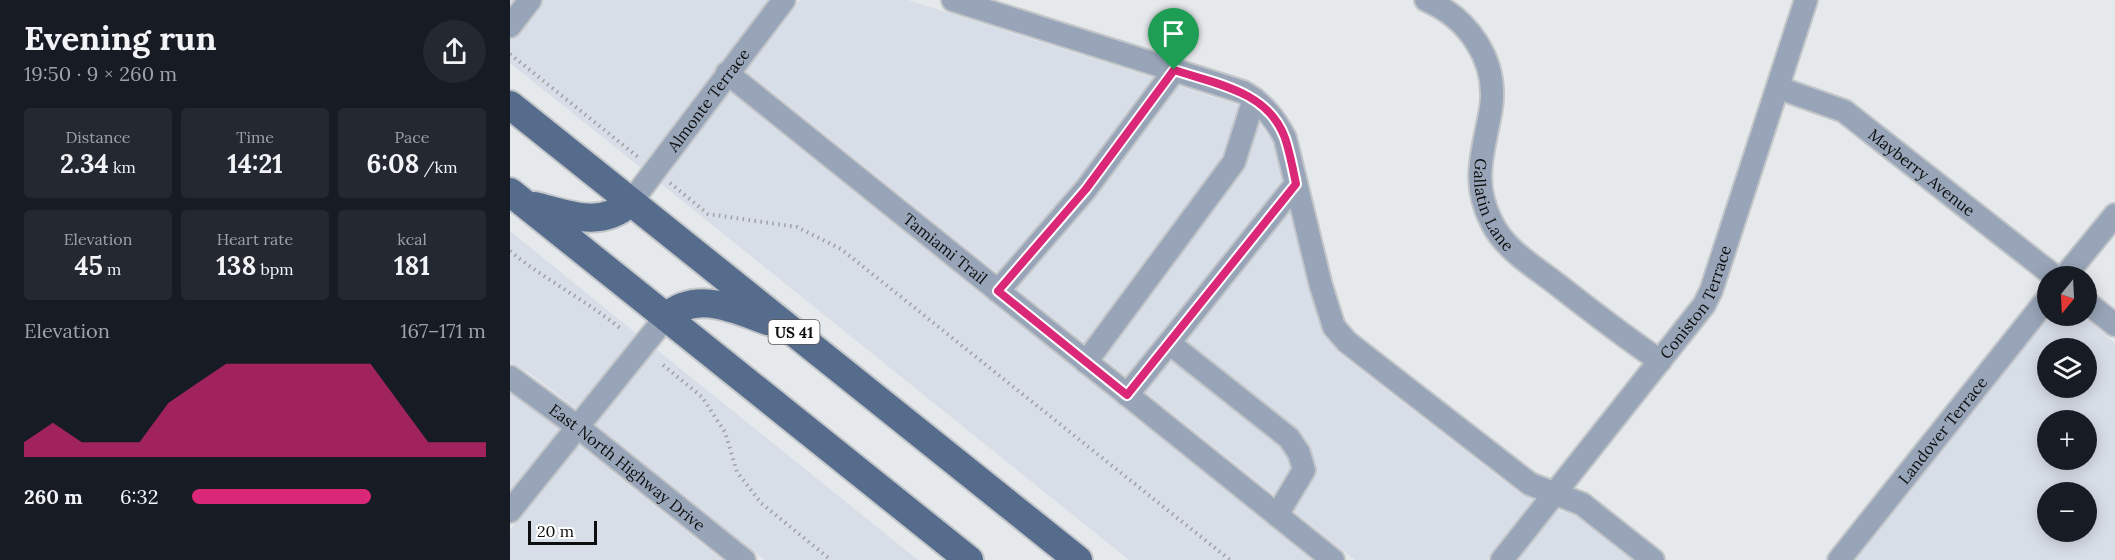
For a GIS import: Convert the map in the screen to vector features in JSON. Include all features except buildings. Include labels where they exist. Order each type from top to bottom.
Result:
[{"type":"main road","name":"US 41","points":[[510,105],[1078,560]]},
{"type":"main road","points":[[517,198],[578,217],[602,218],[618,213],[631,201]]},
{"type":"main road","points":[[517,198],[969,560]]},
{"type":"main road","points":[[666,317],[679,306],[694,302],[724,305],[790,329]]},
{"type":"street","points":[[510,26],[530,0]]},
{"type":"street","name":"Almonte Terrace","points":[[631,201],[784,0]]},
{"type":"street","points":[[953,0],[1174,70],[1243,93],[1254,99],[1273,116],[1285,138],[1321,286],[1334,327],[1347,342],[1530,484],[1582,504],[1653,560]]},
{"type":"street","name":"Gallatin Lane","points":[[1426,0],[1443,8],[1462,22],[1474,37],[1489,72],[1491,108],[1479,162],[1479,183],[1492,224],[1519,255],[1660,361]]},
{"type":"street","name":"Coniston Terrace","points":[[1502,560],[1704,305],[1711,291],[1779,88],[1806,0]]},
{"type":"street","points":[[998,291],[1086,189],[1174,70]]},
{"type":"street","name":"Tamiami Trail","points":[[727,73],[1334,560]]},
{"type":"street","name":"Mayberry Avenue","points":[[1779,88],[1844,111],[2041,266]]},
{"type":"street","points":[[1086,362],[1234,162],[1254,99]]},
{"type":"street","points":[[1127,395],[1296,184]]},
{"type":"street","points":[[2073,266],[2115,215]]},
{"type":"street","points":[[2097,311],[2115,325]]},
{"type":"street","name":"Landover Terrace","points":[[1839,560],[2037,312]]},
{"type":"street","points":[[510,511],[666,317]]},
{"type":"street","points":[[1169,343],[1289,438],[1304,470],[1277,515]]},
{"type":"street","name":"East North Highway Drive","points":[[510,377],[578,427],[744,560]]},
{"type":"path","points":[[510,54],[641,160]]},
{"type":"path","points":[[665,179],[708,214],[797,227],[841,249],[1230,560]]},
{"type":"path","points":[[510,251],[533,270],[600,312],[621,329]]},
{"type":"path","points":[[663,365],[702,397],[725,432],[737,472],[760,503],[831,560]]},
{"type":"shaded area","points":[[510,0],[769,0],[641,168],[510,63]]},
{"type":"shaded area","points":[[800,0],[908,0],[1238,105],[1253,114],[1274,144],[1309,291],[1325,336],[1339,353],[1522,495],[1534,500],[1487,560],[1355,560],[745,70]]},
{"type":"shaded area","points":[[728,91],[1312,560],[1129,560],[660,183]]},
{"type":"shaded area","points":[[510,231],[637,334],[577,409],[528,372],[510,362]]},
{"type":"shaded area","points":[[2041,326],[2094,326],[2115,343],[2115,560],[1854,560]]},
{"type":"shaded area","points":[[656,349],[918,560],[765,560],[596,424]]},
{"type":"shaded area","points":[[510,392],[560,430],[510,492]]},
{"type":"shaded area","points":[[579,445],[722,560],[510,560],[510,530]]},
{"type":"shaded area","points":[[1557,510],[1576,516],[1632,560],[1518,560]]},
{"type":"route","points":[[1174,70],[1243,93],[1260,103],[1273,116],[1285,138],[1296,184],[1127,395],[998,291],[1086,189],[1174,70]]}]
